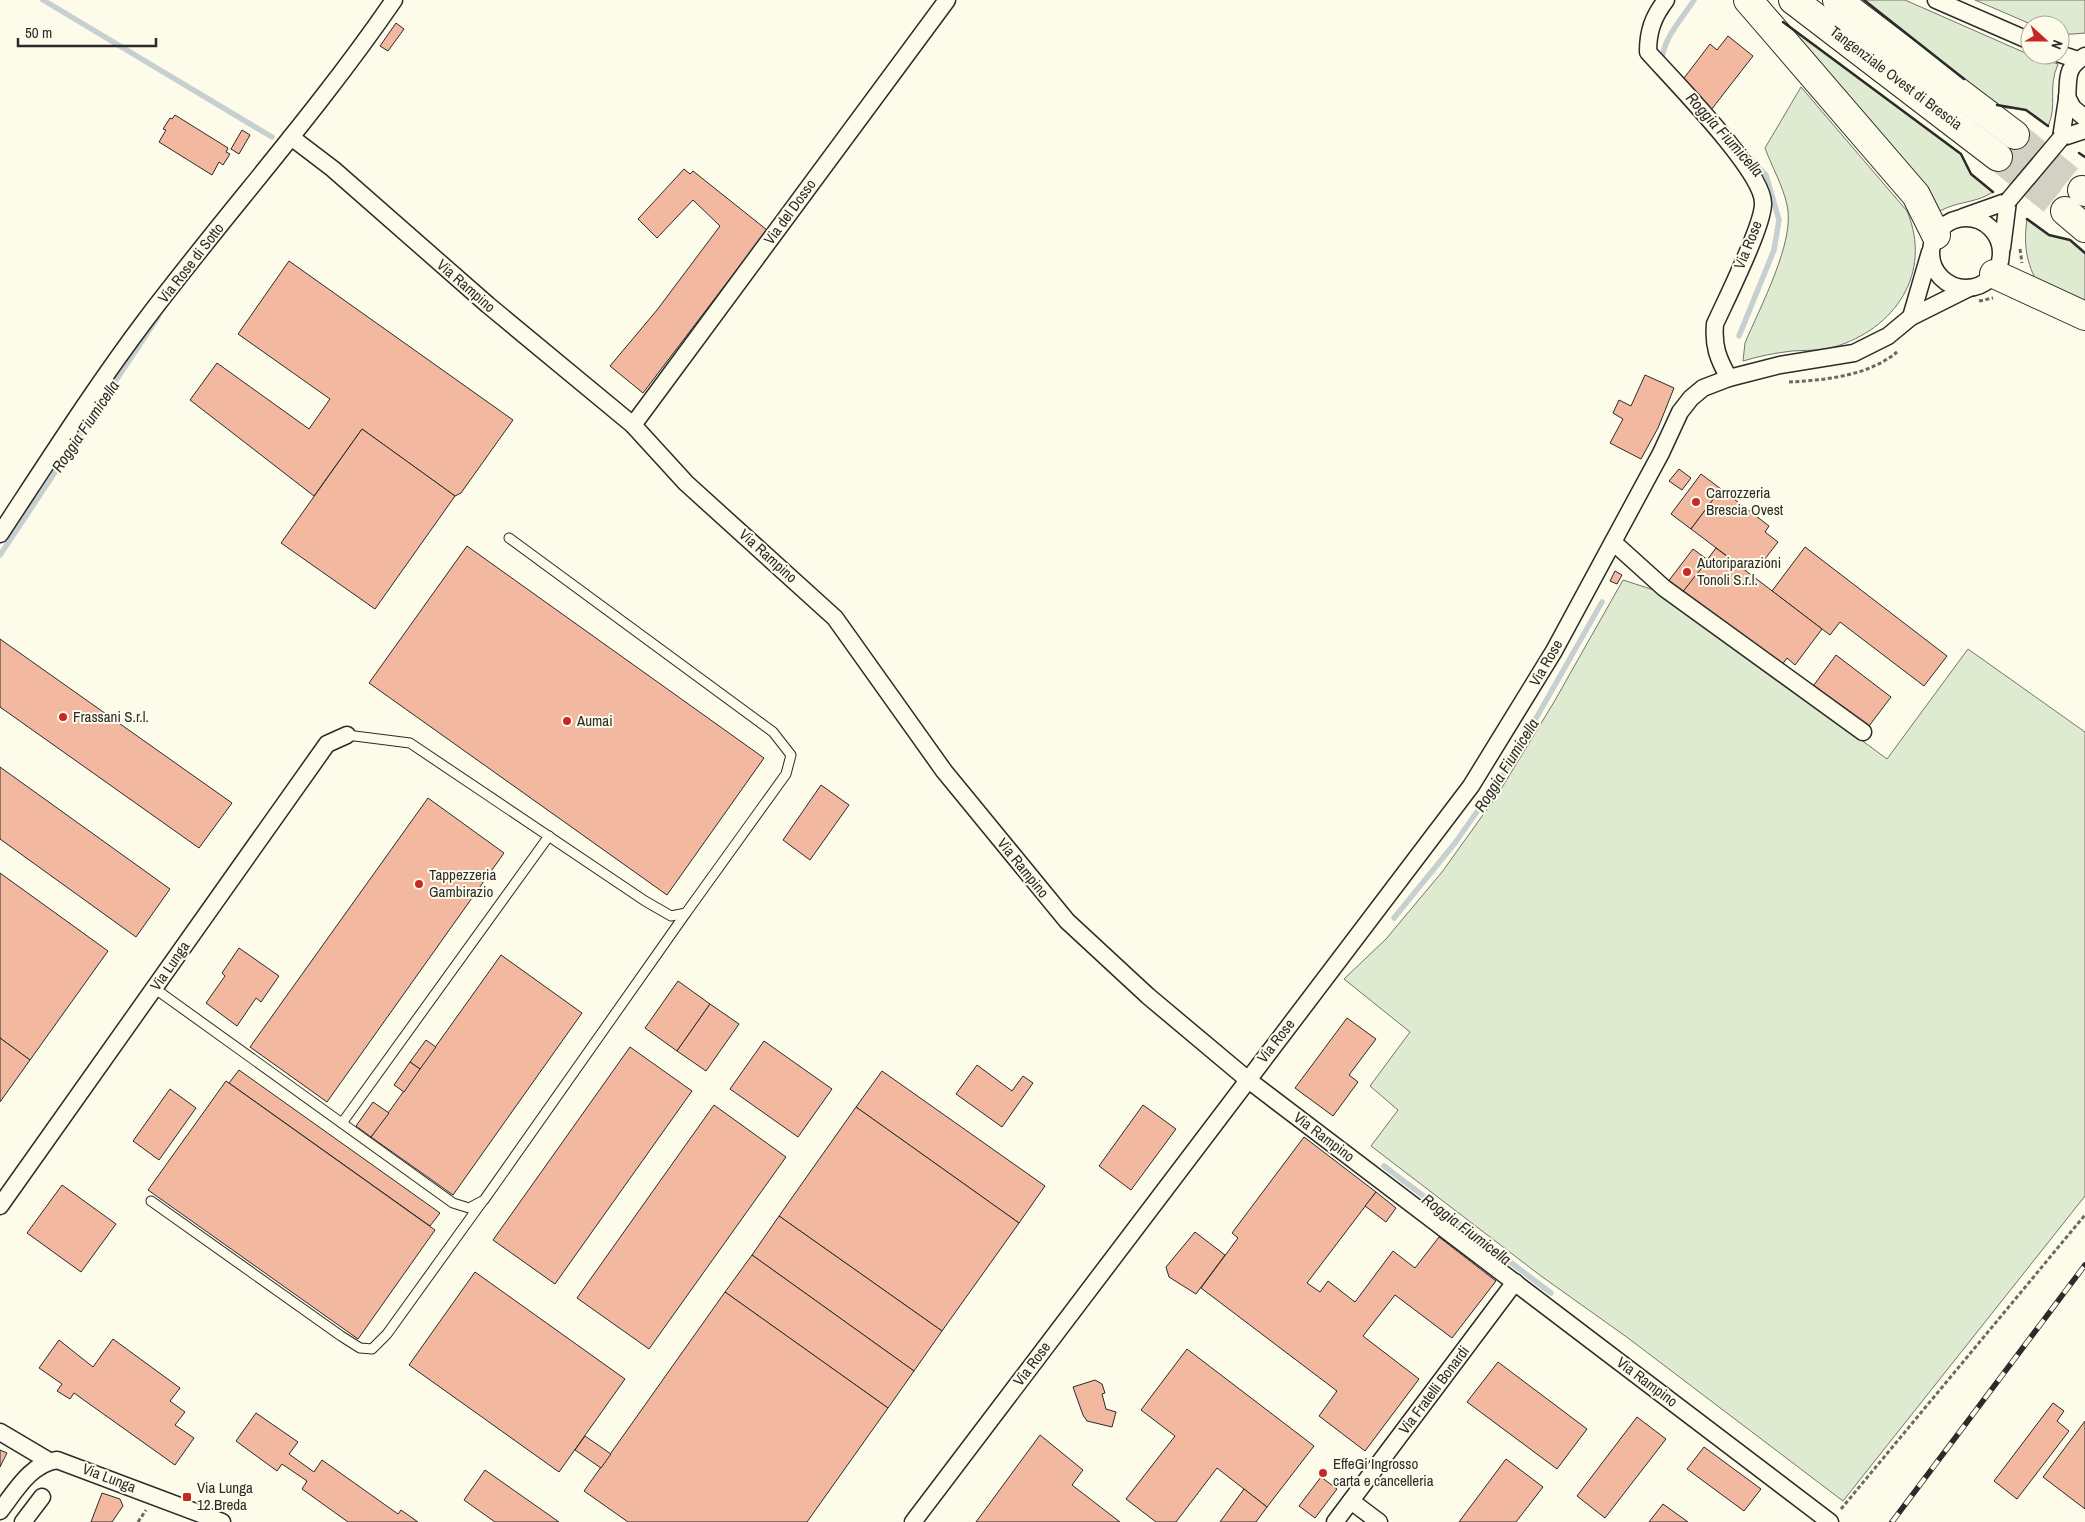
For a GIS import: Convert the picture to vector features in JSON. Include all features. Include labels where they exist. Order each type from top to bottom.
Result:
[{"type":"highway","points":[[1748,0],[1916,195],[1933,242]]},
{"type":"highway","name":"Tangenziale Ovest di Brescia","points":[[1793,0],[1998,157]]},
{"type":"highway","name":"Tangenziale Ovest di Brescia","points":[[1837,0],[2015,135]]},
{"type":"highway","points":[[1998,266],[2034,290],[2085,316]]},
{"type":"street","name":"Via Rose di Sotto","points":[[0,534],[81,410],[147,318],[330,91],[394,0]]},
{"type":"street","name":"Via del Dosso","points":[[633,425],[947,0]]},
{"type":"street","name":"Via Rose","points":[[1666,0],[1654,16],[1648,36],[1648,52],[1744,162],[1760,188],[1764,204],[1758,225],[1715,324],[1714,342],[1717,356],[1729,378]]},
{"type":"street","points":[[1936,0],[2020,37]]},
{"type":"street","points":[[2061,138],[2067,97],[2066,83],[2070,70],[2082,58]]},
{"type":"street","points":[[2067,97],[2073,108],[2085,118]]},
{"type":"street","points":[[1911,317],[1933,242],[1946,223],[2008,201],[2061,138],[2085,130]]},
{"type":"street","name":"Via Rampino","points":[[291,137],[333,169],[488,305],[633,425],[686,484],[836,618],[944,771],[1067,921],[1148,996],[1247,1079],[1830,1522]]},
{"type":"street","points":[[1933,242],[1932,262],[1941,278],[1957,287],[1969,288],[1984,283],[1998,266],[2008,201]]},
{"type":"street","points":[[1961,218],[1974,218],[1986,224],[1995,233],[2000,245],[1998,266]]},
{"type":"street","name":"Via Rose","points":[[913,1522],[1471,786],[1554,651],[1680,412],[1690,398],[1703,388],[1729,378],[1780,365],[1854,354],[1888,336],[1911,317],[1969,288]]},
{"type":"street","points":[[1613,542],[1664,588],[1863,732]]},
{"type":"street","name":"Via Lunga","points":[[0,1206],[327,744],[347,735]]},
{"type":"street","name":"Via Fratelli Bonardi","points":[[1336,1522],[1515,1282]]},
{"type":"street","name":"Via Lunga","points":[[0,1432],[49,1461],[65,1462],[222,1522]]},
{"type":"street","points":[[0,1511],[30,1472],[49,1461]]},
{"type":"street","points":[[23,1522],[42,1497]]},
{"type":"street","points":[[1351,1501],[1379,1522]]},
{"type":"lane","points":[[151,1202],[341,1336],[360,1348],[372,1349],[387,1334],[484,1200],[786,774],[791,755],[773,732],[509,538]]},
{"type":"lane","points":[[347,735],[410,743],[671,916],[686,913]]},
{"type":"lane","points":[[342,1123],[549,836]]},
{"type":"lane","points":[[154,988],[453,1203],[469,1208],[484,1200]]},
{"type":"path","points":[[1830,1522],[2085,1216]]},
{"type":"green space","points":[[1864,0],[1905,0],[2020,51],[2020,65],[2058,65],[2053,81],[2052,111],[2048,126],[2026,110],[1999,107]]},
{"type":"green space","points":[[1975,0],[2085,0],[2085,33],[2070,34],[2070,15],[2020,15],[2020,19]]},
{"type":"green space","points":[[1771,12],[1961,154],[1971,174],[1993,192],[1978,199],[1941,210],[1934,215]]},
{"type":"green space","points":[[1801,87],[1907,211],[1914,234],[1915,256],[1911,277],[1903,296],[1891,312],[1875,327],[1856,339],[1829,348],[1792,351],[1743,361],[1745,343],[1775,275],[1786,237],[1788,220],[1785,198],[1765,148]]},
{"type":"green space","points":[[2027,219],[2049,235],[2070,240],[2085,253],[2085,306],[2036,280],[2026,250]]},
{"type":"green space","points":[[1623,580],[1657,591],[1698,619],[1887,759],[1968,649],[2085,732],[2085,1196],[1843,1501],[1628,1338],[1541,1276],[1371,1146],[1398,1110],[1370,1086],[1410,1032],[1344,979],[1386,939],[1442,872],[1498,794],[1554,702]]},
{"type":"building","points":[[396,23],[404,29],[388,51],[380,46]]},
{"type":"building","points":[[1728,36],[1753,56],[1711,110],[1681,82],[1710,44],[1717,50]]},
{"type":"building","points":[[175,115],[228,148],[226,152],[230,154],[223,165],[219,162],[212,175],[159,142],[166,130],[163,129],[170,118],[172,119]]},
{"type":"building","points":[[242,130],[250,135],[239,154],[231,149]]},
{"type":"building","points":[[684,169],[690,174],[693,171],[767,230],[643,393],[610,366],[657,310],[720,226],[693,200],[657,238],[638,219]]},
{"type":"building","points":[[289,261],[513,420],[461,493],[455,496],[362,429],[314,496],[190,400],[217,363],[309,429],[330,399],[238,334]]},
{"type":"building","points":[[1645,375],[1674,388],[1658,428],[1641,459],[1610,443],[1623,419],[1613,413],[1619,400],[1631,406]]},
{"type":"building","points":[[362,429],[455,496],[375,609],[281,543]]},
{"type":"building","points":[[1679,469],[1691,478],[1682,490],[1669,481]]},
{"type":"building","name":"Carrozzeria Brescia Ovest","points":[[1701,474],[1721,489],[1691,529],[1671,514]]},
{"type":"building","points":[[1721,489],[1769,526],[1765,532],[1778,542],[1758,568],[1744,558],[1739,565],[1691,529]]},
{"type":"building","name":"Aumai","points":[[467,546],[764,758],[667,895],[369,683]]},
{"type":"building","points":[[1805,547],[1947,656],[1924,686],[1840,622],[1830,635],[1772,591]]},
{"type":"building","points":[[1716,548],[1822,629],[1795,665],[1787,658],[1779,669],[1681,594]]},
{"type":"building","name":"Autoriparazioni Tonoli S.r.l.","points":[[1693,549],[1708,560],[1681,594],[1667,583]]},
{"type":"building","points":[[1615,571],[1622,575],[1617,584],[1610,581]]},
{"type":"building","points":[[0,639],[232,803],[199,848],[0,707]]},
{"type":"building","points":[[1836,655],[1891,697],[1866,730],[1811,689]]},
{"type":"building","points":[[0,767],[170,889],[136,937],[0,839]]},
{"type":"building","points":[[821,785],[849,805],[810,860],[783,840]]},
{"type":"building","points":[[428,798],[504,853],[327,1102],[250,1047]]},
{"type":"building","points":[[0,873],[108,951],[30,1060],[0,1038]]},
{"type":"building","points":[[239,948],[279,976],[261,1002],[256,998],[237,1026],[206,1003],[225,976],[222,973]]},
{"type":"building","points":[[501,955],[582,1013],[453,1195],[371,1137]]},
{"type":"building","points":[[678,981],[710,1004],[677,1051],[645,1028]]},
{"type":"building","points":[[710,1004],[739,1024],[706,1071],[677,1051]]},
{"type":"building","points":[[1347,1018],[1376,1039],[1349,1075],[1358,1082],[1333,1116],[1295,1088]]},
{"type":"building","points":[[0,1038],[30,1060],[0,1102]]},
{"type":"building","points":[[426,1040],[436,1047],[420,1069],[410,1062]]},
{"type":"building","points":[[764,1041],[832,1089],[798,1137],[730,1089]]},
{"type":"building","points":[[630,1047],[692,1091],[555,1284],[493,1240]]},
{"type":"building","points":[[410,1062],[420,1069],[404,1092],[394,1085]]},
{"type":"building","points":[[977,1065],[1012,1091],[1023,1076],[1033,1083],[1002,1127],[956,1094]]},
{"type":"building","points":[[239,1070],[440,1213],[430,1226],[229,1083]]},
{"type":"building","points":[[882,1071],[1045,1186],[1019,1223],[856,1107]]},
{"type":"building","points":[[226,1081],[435,1230],[358,1339],[148,1190]]},
{"type":"building","points":[[170,1089],[196,1108],[159,1160],[133,1141]]},
{"type":"building","points":[[373,1102],[389,1113],[371,1137],[356,1126]]},
{"type":"building","points":[[714,1105],[786,1157],[649,1349],[577,1298]]},
{"type":"building","points":[[1143,1105],[1176,1129],[1131,1190],[1099,1166]]},
{"type":"building","points":[[856,1107],[1019,1223],[942,1331],[779,1216]]},
{"type":"building","points":[[1304,1137],[1376,1192],[1307,1283],[1320,1292],[1328,1281],[1355,1302],[1393,1251],[1415,1268],[1439,1237],[1496,1281],[1452,1338],[1395,1295],[1363,1336],[1419,1379],[1365,1451],[1319,1416],[1337,1391],[1201,1288],[1238,1238],[1232,1233]]},
{"type":"building","points":[[62,1185],[116,1224],[81,1272],[27,1233]]},
{"type":"building","points":[[1376,1192],[1396,1208],[1386,1222],[1365,1206]]},
{"type":"building","points":[[779,1216],[942,1331],[914,1371],[752,1255]]},
{"type":"building","points":[[1195,1232],[1225,1255],[1196,1294],[1169,1277],[1166,1267]]},
{"type":"building","points":[[752,1255],[914,1371],[888,1408],[725,1292]]},
{"type":"building","points":[[475,1272],[625,1379],[559,1472],[409,1365]]},
{"type":"building","points":[[725,1292],[888,1408],[807,1522],[628,1522],[584,1491]]},
{"type":"building","points":[[113,1339],[180,1388],[170,1401],[185,1412],[175,1425],[194,1438],[175,1465],[74,1393],[70,1399],[57,1391],[62,1384],[39,1368],[59,1340],[93,1367]]},
{"type":"building","points":[[1187,1349],[1314,1446],[1267,1507],[1217,1468],[1176,1522],[1156,1522],[1126,1499],[1175,1436],[1141,1410]]},
{"type":"building","points":[[1498,1362],[1587,1429],[1557,1469],[1467,1402]]},
{"type":"building","points":[[1095,1380],[1102,1384],[1105,1393],[1102,1394],[1106,1409],[1116,1412],[1112,1427],[1087,1421],[1083,1415],[1073,1387]]},
{"type":"building","points":[[2053,1403],[2064,1411],[2057,1421],[2069,1431],[2017,1499],[1994,1481]]},
{"type":"building","points":[[256,1413],[298,1442],[289,1454],[314,1472],[322,1460],[398,1514],[401,1510],[418,1522],[348,1522],[302,1489],[307,1481],[282,1464],[277,1471],[236,1441]]},
{"type":"building","points":[[1637,1417],[1666,1439],[1605,1518],[1577,1496]]},
{"type":"building","points":[[2085,1421],[2085,1509],[2043,1477]]},
{"type":"building","points":[[1040,1435],[1083,1470],[1072,1485],[1120,1522],[976,1522]]},
{"type":"building","points":[[585,1436],[611,1454],[601,1468],[575,1450]]},
{"type":"building","points":[[1704,1447],[1761,1489],[1744,1511],[1687,1469]]},
{"type":"building","points":[[0,1450],[7,1453],[0,1467]]},
{"type":"building","points":[[1506,1459],[1543,1487],[1516,1522],[1459,1522]]},
{"type":"building","points":[[485,1470],[559,1522],[495,1522],[464,1500]]},
{"type":"building","points":[[1321,1477],[1337,1489],[1315,1518],[1299,1506]]},
{"type":"building","points":[[1244,1489],[1267,1507],[1256,1522],[1220,1522]]},
{"type":"building","points":[[102,1493],[120,1499],[123,1506],[112,1522],[91,1522]]},
{"type":"building","points":[[1663,1504],[1688,1522],[1649,1522]]},
{"type":"waterway","name":"Roggia Fiumicella","points":[[43,0],[272,137]]},
{"type":"waterway","name":"Roggia Fiumicella","points":[[1662,62],[1665,45],[1669,37],[1694,0]]},
{"type":"waterway","name":"Roggia Fiumicella","points":[[1739,336],[1774,250],[1779,220],[1766,175],[1748,157]]},
{"type":"waterway","name":"Roggia Fiumicella","points":[[0,555],[158,317]]},
{"type":"waterway","name":"Roggia Fiumicella","points":[[1394,918],[1455,843],[1509,766],[1602,602]]},
{"type":"waterway","name":"Roggia Fiumicella","points":[[1384,1166],[1551,1293]]},
{"type":"tunnel","points":[[2015,135],[2082,190]]},
{"type":"tunnel","points":[[1998,157],[2065,211]]},
{"type":"railway","points":[[1892,1522],[2085,1265]]},
{"type":"wall","points":[[1864,0],[1964,79]]},
{"type":"wall","points":[[1783,22],[1961,154],[1971,174],[1993,192]]},
{"type":"wall","points":[[1997,105],[2026,110],[2048,126]]},
{"type":"wall","points":[[2079,153],[2085,157]]},
{"type":"wall","points":[[2027,219],[2049,235],[2070,240],[2085,253]]},
{"type":"place","name":"Carrozzeria Brescia Ovest","points":[[1696,502]]},
{"type":"place","name":"Autoriparazioni Tonoli S.r.l.","points":[[1687,572]]},
{"type":"place","name":"Frassani S.r.l.","points":[[63,717]]},
{"type":"place","name":"Aumai","points":[[567,721]]},
{"type":"place","name":"Tappezzeria Gambirazio","points":[[419,884]]},
{"type":"place","name":"EffeGi Ingrosso carta e cancelleria","points":[[1323,1473]]},
{"type":"place","name":"Via Lunga 12 Breda","points":[[187,1497]]}]
